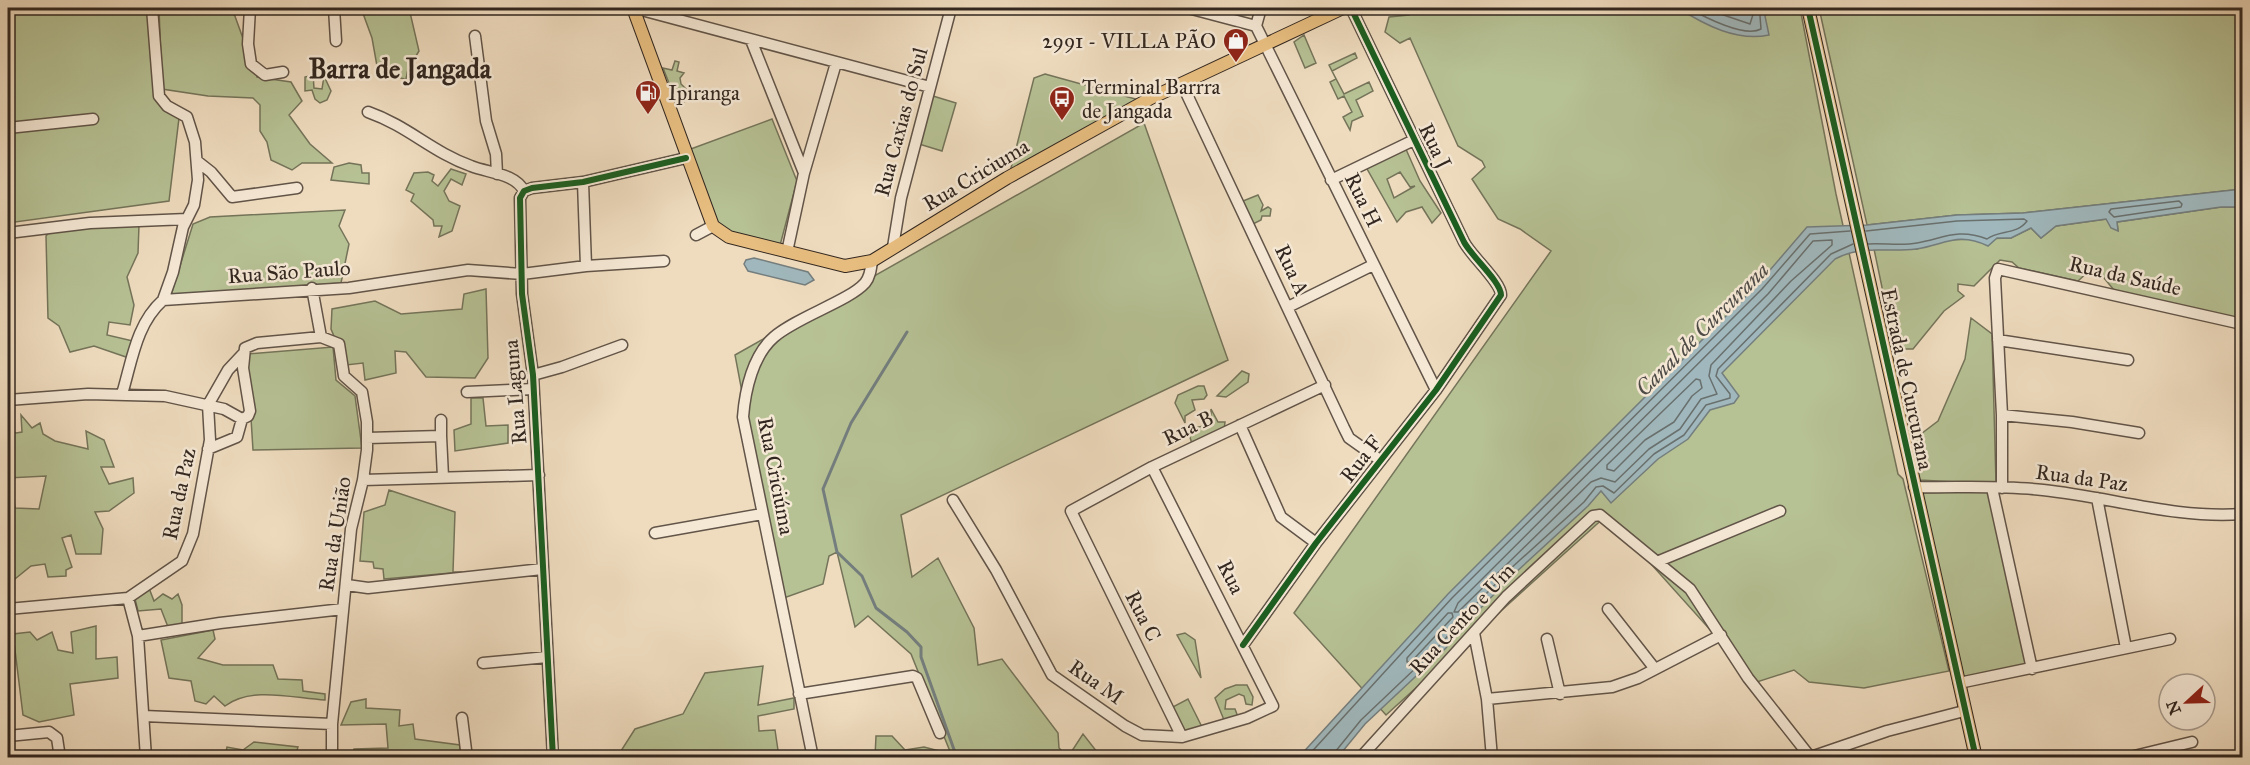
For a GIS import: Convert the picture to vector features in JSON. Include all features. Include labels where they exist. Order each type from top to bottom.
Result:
[{"type":"main road","points":[[634,8],[712,226]]},
{"type":"main road","name":"Rua Criciuma","points":[[712,226],[729,237],[845,266],[872,261],[1007,178],[1151,98],[1264,43],[1344,8]]},
{"type":"main road","name":"Estrada de Curcurana","points":[[1808,8],[1976,758]]},
{"type":"street","points":[[122,394],[142,325],[162,300],[187,219],[194,205],[198,180],[197,161],[187,117],[167,106],[157,90],[152,8]]},
{"type":"street","points":[[250,8],[248,44],[251,64],[265,75],[283,72]]},
{"type":"street","points":[[334,8],[336,41]]},
{"type":"street","points":[[634,8],[930,87]]},
{"type":"street","name":"Rua Caxias do Sul","points":[[893,247],[901,198],[951,8]]},
{"type":"street","points":[[1188,8],[1256,26],[1261,8]]},
{"type":"street","name":"Rua J","points":[[1351,8],[1471,254],[1502,291]]},
{"type":"street","name":"Rua H","points":[[1256,26],[1436,390]]},
{"type":"street","points":[[475,36],[486,121],[496,154],[496,174]]},
{"type":"street","points":[[751,40],[804,173]]},
{"type":"street","points":[[787,252],[804,173],[836,63]]},
{"type":"street","name":"Rua A","points":[[1182,84],[1349,438],[1380,460]]},
{"type":"street","points":[[368,112],[401,125],[434,149],[470,166],[520,184],[524,191],[583,182],[686,158]]},
{"type":"street","points":[[8,128],[93,119]]},
{"type":"street","points":[[1331,180],[1414,140]]},
{"type":"street","points":[[197,161],[211,172],[232,197],[297,188]]},
{"type":"street","points":[[583,182],[586,266]]},
{"type":"street","name":"Rua Laguna","points":[[524,191],[519,208],[522,274],[533,375],[553,758]]},
{"type":"street","points":[[8,233],[90,223],[187,219]]},
{"type":"street","points":[[696,234],[712,226]]},
{"type":"street","name":"Rua São Paulo","points":[[162,300],[312,288],[349,288],[468,270],[522,274],[586,266],[664,261]]},
{"type":"street","name":"Rua Criciúma","points":[[815,757],[799,694],[743,417],[751,375],[762,351],[774,337],[804,317],[859,289],[867,281],[872,261]]},
{"type":"street","points":[[1288,307],[1373,265]]},
{"type":"street","name":"Rua da Saúde","points":[[1998,340],[1995,278],[1998,269],[2242,324]]},
{"type":"street","points":[[208,405],[228,370],[248,346],[321,337],[312,288]]},
{"type":"street","name":"Rua F","points":[[1243,645],[1316,543],[1436,390],[1500,298],[1502,291]]},
{"type":"street","name":"Rua da União","points":[[321,337],[339,344],[344,376],[362,392],[368,438],[363,480],[353,516],[332,724],[332,758]]},
{"type":"street","points":[[2032,669],[1997,488],[2002,416],[1998,340],[2128,360]]},
{"type":"street","points":[[533,375],[622,345]]},
{"type":"street","points":[[208,449],[237,437],[242,419],[248,416],[250,411],[243,354]]},
{"type":"street","name":"Rua B","points":[[1071,511],[1152,467],[1325,385]]},
{"type":"street","points":[[467,392],[533,389]]},
{"type":"street","points":[[8,399],[122,394],[165,396],[232,412],[242,419]]},
{"type":"street","name":"Rua da Paz","points":[[128,598],[176,567],[188,550],[208,449],[208,405]]},
{"type":"street","points":[[2002,416],[2072,422],[2139,434]]},
{"type":"street","points":[[441,420],[443,477]]},
{"type":"street","points":[[1239,424],[1281,517],[1316,543]]},
{"type":"street","points":[[368,438],[441,436]]},
{"type":"street","name":"Rua","points":[[1152,467],[1273,706]]},
{"type":"street","points":[[363,480],[539,475]]},
{"type":"street","name":"Rua da Paz","points":[[1914,487],[2043,490],[2172,513],[2220,516],[2242,514]]},
{"type":"street","points":[[2097,498],[2126,648]]},
{"type":"street","name":"Rua M","points":[[953,500],[996,570],[1052,675],[1142,735],[1182,737],[1247,718],[1273,706]]},
{"type":"street","name":"Rua C","points":[[1071,511],[1182,737]]},
{"type":"street","points":[[1780,511],[1659,561],[1690,589],[1748,678],[1810,757],[1887,731],[1964,711]]},
{"type":"street","points":[[655,533],[762,514]]},
{"type":"street","name":"Rua Cento e Um","points":[[1360,758],[1506,597],[1593,516],[1600,515],[1659,561]]},
{"type":"street","points":[[347,585],[368,588],[542,569]]},
{"type":"street","points":[[8,609],[128,598],[138,636],[146,758]]},
{"type":"street","points":[[138,636],[220,623],[343,609]]},
{"type":"street","points":[[1608,609],[1655,669]]},
{"type":"street","points":[[1474,633],[1487,699],[1492,758]]},
{"type":"street","points":[[1487,699],[1560,694],[1612,687],[1655,669],[1721,635]]},
{"type":"street","points":[[1547,639],[1560,694]]},
{"type":"street","points":[[1959,683],[2170,639]]},
{"type":"street","points":[[483,663],[547,657]]},
{"type":"street","points":[[799,694],[913,675],[917,678],[940,733]]},
{"type":"street","points":[[144,716],[332,724]]},
{"type":"street","points":[[462,718],[467,758]]},
{"type":"street","points":[[8,736],[41,731],[50,732],[57,738],[60,758]]},
{"type":"street","points":[[2126,758],[2192,742]]},
{"type":"street","points":[[815,757],[835,758]]},
{"type":"green space","points":[[8,8],[149,8],[152,73],[158,102],[179,118],[169,201],[8,223]]},
{"type":"green space","points":[[159,8],[232,8],[257,77],[291,82],[302,101],[289,115],[310,144],[332,163],[302,163],[292,170],[271,160],[267,142],[260,131],[260,105],[253,98],[208,96],[162,89]]},
{"type":"green space","points":[[361,8],[386,10],[409,8],[419,51],[408,69],[406,79],[385,76],[385,66],[377,66],[372,38]]},
{"type":"green space","points":[[1419,8],[1800,8],[1836,194],[1898,474],[1903,479],[1949,671],[1864,688],[1809,682],[1794,670],[1757,682],[1607,515],[1386,715],[1294,613],[1551,251],[1520,229],[1498,219],[1472,179],[1485,167],[1482,161],[1458,146],[1410,38],[1400,43],[1385,32],[1389,17],[1409,15]]},
{"type":"green space","points":[[1819,8],[2242,8],[2242,189],[2023,213],[1957,215],[1867,225]]},
{"type":"green space","points":[[1304,35],[1316,63],[1305,68],[1294,42]]},
{"type":"green space","points":[[1355,53],[1357,58],[1332,71],[1329,65]]},
{"type":"green space","points":[[675,61],[679,62],[677,71],[684,73],[680,78],[681,84],[687,90],[684,102],[670,104],[663,88],[669,83],[663,68],[672,70]]},
{"type":"green space","points":[[1332,71],[1344,94],[1369,82],[1373,91],[1356,100],[1363,116],[1352,121],[1350,130],[1343,117],[1352,112],[1344,96],[1338,99],[1330,82],[1336,79]]},
{"type":"green space","name":"Terminal Barrra de Jangada","points":[[1045,74],[1139,100],[1010,172],[1034,78]]},
{"type":"green space","points":[[313,75],[314,88],[322,89],[324,76],[331,91],[327,100],[320,103],[315,99],[312,90],[305,91],[305,77]]},
{"type":"green space","points":[[933,96],[956,103],[942,151],[919,144]]},
{"type":"green space","points":[[772,119],[797,181],[778,253],[713,232],[680,153]]},
{"type":"green space","points":[[1144,123],[1228,360],[901,515],[912,577],[938,558],[974,628],[978,665],[1002,659],[1058,733],[1059,748],[1068,757],[875,757],[876,736],[892,736],[905,750],[924,747],[951,754],[911,654],[868,616],[855,627],[837,552],[829,556],[823,584],[781,599],[735,355]]},
{"type":"green space","points":[[1405,147],[1420,181],[1441,213],[1432,223],[1422,207],[1406,212],[1397,222],[1366,167]],"holes":[[[1400,172],[1410,187],[1415,186],[1394,198],[1387,179]]]},
{"type":"green space","points":[[349,163],[361,165],[362,173],[369,173],[369,184],[331,180],[334,167]]},
{"type":"green space","points":[[451,169],[466,174],[462,185],[451,179],[444,191],[449,201],[460,206],[452,231],[439,237],[442,226],[434,226],[433,220],[411,201],[414,194],[406,190],[414,173],[428,172],[434,175],[432,181],[438,186]]},
{"type":"green space","points":[[1258,195],[1263,205],[1261,211],[1268,207],[1271,209],[1270,216],[1262,216],[1261,220],[1251,225],[1243,210],[1243,201]]},
{"type":"green space","points":[[2221,207],[2242,207],[2242,321],[2114,290],[2099,272],[2088,272],[2078,281],[2019,268],[2012,262],[2000,260],[1974,286],[1958,284],[1958,291],[1964,296],[1944,311],[1913,349],[1905,349],[1893,340],[1874,249],[1917,249],[1944,240],[2011,238],[2031,228],[2041,238],[2056,226],[2107,219],[2118,230],[2117,222]]},
{"type":"green space","points":[[345,210],[339,226],[349,244],[341,283],[171,295],[193,224],[210,217]]},
{"type":"green space","points":[[139,225],[138,253],[127,277],[134,305],[130,325],[109,322],[107,335],[133,341],[126,357],[94,346],[70,352],[59,326],[48,318],[46,236],[51,230]]},
{"type":"green space","points":[[486,289],[488,358],[475,378],[426,377],[406,352],[395,351],[396,373],[365,380],[363,363],[346,365],[331,329],[332,309],[375,301],[401,314],[462,309],[464,294]]},
{"type":"green space","points":[[1971,318],[1992,334],[1996,484],[1919,480],[1913,440],[1938,421],[1965,359]]},
{"type":"green space","points":[[333,347],[336,380],[355,396],[362,448],[253,450],[247,354]]},
{"type":"green space","points":[[1242,371],[1249,374],[1248,382],[1226,397],[1217,396]]},
{"type":"green space","points":[[1198,386],[1204,386],[1207,395],[1204,399],[1192,400],[1195,410],[1185,416],[1185,423],[1175,403],[1178,395]]},
{"type":"green space","points":[[471,398],[483,398],[486,426],[508,425],[508,443],[455,451],[454,430],[471,424]]},
{"type":"green space","points":[[1211,409],[1218,422],[1225,422],[1224,430],[1192,444],[1189,434],[1194,428],[1209,425],[1208,416],[1211,415]]},
{"type":"green space","points":[[21,415],[32,428],[40,423],[43,434],[55,441],[88,449],[86,431],[104,440],[114,467],[101,467],[109,484],[133,478],[134,493],[109,511],[95,512],[103,529],[101,554],[76,554],[71,535],[62,538],[72,567],[66,570],[66,576],[48,577],[45,564],[31,566],[10,583],[11,593],[8,593],[8,557],[14,556],[13,542],[8,541],[8,495],[13,494],[15,508],[39,509],[46,476],[8,478],[8,429],[16,433],[22,432]]},
{"type":"green space","points":[[389,490],[455,512],[453,572],[462,572],[384,579],[383,569],[374,568],[373,562],[360,561],[364,512],[385,505]]},
{"type":"green space","points":[[1988,491],[2027,666],[1964,678],[1922,493]]},
{"type":"green space","points":[[149,588],[154,601],[163,594],[172,599],[178,594],[182,605],[182,626],[168,627],[161,609],[138,611],[135,599]]},
{"type":"green space","points":[[96,626],[96,659],[117,657],[118,678],[70,684],[74,715],[39,722],[23,715],[13,634],[30,632],[37,640],[52,632],[58,650],[73,653],[71,632]]},
{"type":"green space","points":[[213,630],[215,639],[198,658],[223,665],[273,665],[278,679],[302,680],[303,691],[325,694],[325,700],[260,695],[247,696],[225,706],[214,696],[206,704],[195,701],[191,681],[169,678],[161,640]]},
{"type":"green space","points":[[1185,633],[1195,640],[1201,678],[1177,635]]},
{"type":"green space","points":[[763,666],[758,705],[794,698],[794,709],[758,716],[759,731],[775,730],[779,757],[613,757],[621,751],[635,729],[683,714],[705,673]]},
{"type":"green space","points":[[1236,685],[1247,685],[1253,697],[1252,705],[1246,704],[1244,696],[1239,694],[1226,700],[1225,709],[1235,709],[1238,717],[1224,720],[1215,698],[1225,689]]},
{"type":"green space","points":[[366,699],[366,708],[400,710],[399,726],[413,724],[415,739],[460,745],[461,757],[352,757],[354,749],[388,748],[386,724],[341,725],[351,702]]},
{"type":"green space","points":[[1188,699],[1202,727],[1176,733],[1167,710]]},
{"type":"green space","points":[[1083,734],[1101,757],[1068,757]]},
{"type":"green space","points":[[254,742],[298,747],[295,757],[212,757],[212,751],[226,752],[227,747],[243,750]]},
{"type":"water","points":[[1678,8],[1770,8],[1765,16],[1769,35],[1757,37],[1733,34],[1710,26]]},
{"type":"water","points":[[2242,189],[2242,207],[2221,207],[2117,222],[2118,231],[2111,228],[2106,219],[2056,226],[2041,238],[2031,228],[2011,238],[1997,238],[1988,246],[1959,239],[1916,249],[1865,250],[1845,254],[1835,259],[1722,373],[1739,396],[1734,403],[1710,410],[1688,439],[1658,459],[1611,503],[1601,491],[1588,506],[1514,574],[1464,625],[1446,648],[1365,724],[1338,757],[1298,758],[1448,594],[1758,284],[1807,227],[1867,225],[1957,215],[2023,213]]},
{"type":"water","points":[[754,258],[808,272],[814,280],[805,285],[748,271],[744,264],[746,260]]},
{"type":"waterway","points":[[907,332],[851,423],[823,489],[837,552],[862,576],[876,608],[907,632],[921,647],[921,657],[957,758]]},
{"type":"cycle path","points":[[1243,645],[1316,543],[1436,390],[1501,295],[1496,283],[1464,242],[1351,8]]},
{"type":"cycle path","points":[[1808,8],[1976,758]]},
{"type":"cycle path","points":[[553,758],[533,375],[522,294],[520,198],[524,191],[532,188],[583,182],[686,158]]},
{"type":"place","name":"2991 - VILLA PÃO","points":[[1236,64]]},
{"type":"place","name":"Ipiranga","points":[[648,116]]},
{"type":"place","name":"Terminal Barrra de Jangada","points":[[1062,122]]},
{"type":"district","name":"Barra de Jangada","points":[[400,68]]},
{"type":"water label","name":"Canal de Curcurana","points":[[1702,329]]}]
